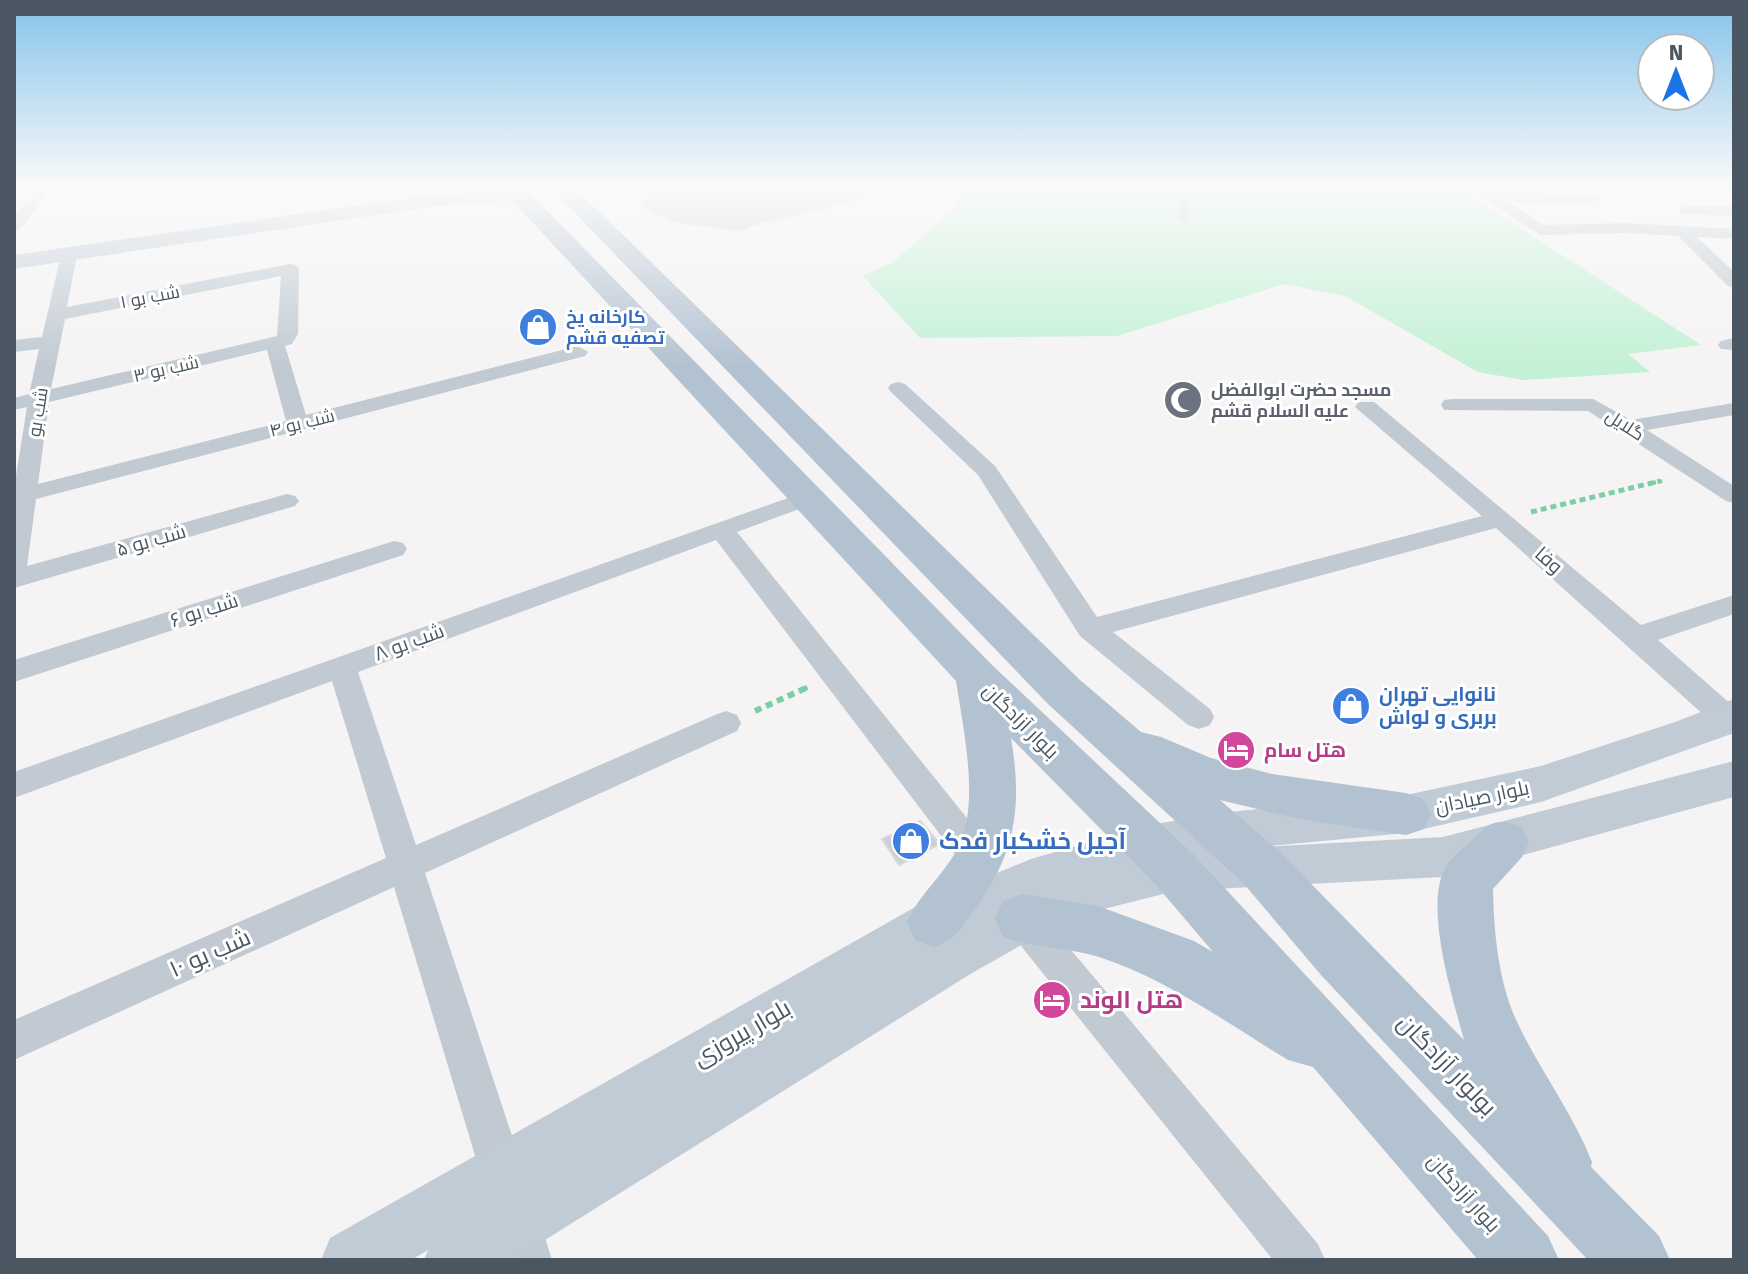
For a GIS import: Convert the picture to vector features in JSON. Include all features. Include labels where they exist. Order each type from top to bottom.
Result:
[{"type":"main road","points":[[14,251],[66,246]]},
{"type":"main road","points":[[14,262],[126,246]]},
{"type":"main road","name":"بلوار آزادگان","points":[[566,246],[977,676],[1162,858],[1524,1260]]},
{"type":"main road","points":[[620,246],[1064,692],[1240,850]]},
{"type":"main road","points":[[699,387],[746,373]]},
{"type":"main road","points":[[934,922],[979,859],[990,818],[993,767],[977,676]]},
{"type":"main road","points":[[1717,722],[1734,770]]},
{"type":"main road","name":"بلوار صیادان","points":[[1240,850],[1541,784],[1717,722]]},
{"type":"main road","points":[[1111,735],[1196,773],[1303,799],[1406,814]]},
{"type":"main road","points":[[1162,858],[1240,850],[1443,857],[1734,779]]},
{"type":"main road","points":[[1504,842],[1466,881],[1467,948],[1494,1042],[1588,1212]]},
{"type":"main road","name":"بولوار آزادگان","points":[[1240,850],[1635,1260]]},
{"type":"main road","name":"بلوار پیروزی","points":[[352,1260],[516,1217],[954,956],[1022,919],[1162,858]]},
{"type":"main road","name":"بلوار پیروزی","points":[[455,1260],[934,922],[1048,874],[1162,858]]},
{"type":"main road","points":[[1022,919],[1098,931],[1174,960],[1343,1059]]},
{"type":"street","points":[[1698,246],[1734,282]]},
{"type":"street","name":"شب بو","points":[[14,569],[39,398],[69,255]]},
{"type":"street","name":"شب بو ۱","points":[[57,315],[290,269],[282,339]]},
{"type":"street","points":[[282,339],[298,424]]},
{"type":"street","name":"شب بو ۳","points":[[14,404],[282,339]]},
{"type":"street","points":[[14,346],[51,342]]},
{"type":"street","name":"شب بو ۴","points":[[27,494],[578,352]]},
{"type":"street","points":[[898,388],[987,471],[1090,629],[1199,717]]},
{"type":"street","name":"گلایل","points":[[1452,405],[1593,405],[1734,496]]},
{"type":"street","name":"وفا","points":[[1366,407],[1635,637],[1717,722]]},
{"type":"street","points":[[1628,427],[1734,409]]},
{"type":"street","name":"شب بو ۸","points":[[14,785],[805,499]]},
{"type":"street","name":"شب بو ۵","points":[[14,579],[287,501]]},
{"type":"street","points":[[1090,629],[1500,519]]},
{"type":"street","points":[[721,529],[979,859]]},
{"type":"street","name":"شب بو ۶","points":[[14,671],[394,549]]},
{"type":"street","points":[[1635,637],[1734,604]]},
{"type":"street","points":[[342,666],[516,1217]]},
{"type":"street","name":"شب بو ۱۰","points":[[14,1040],[726,723]]},
{"type":"street","points":[[1022,919],[1302,1260]]},
{"type":"path","points":[[1500,519],[1698,473]]},
{"type":"path","points":[[726,723],[834,676]]},
{"type":"green space","points":[[911,246],[1549,246],[1701,345],[1628,354],[1650,372],[1523,380],[1478,372],[1345,296],[1284,284],[1117,336],[920,338],[863,276],[893,262]]},
{"type":"building","name":"آجیل خشکبار فدک","points":[[920,821],[940,844],[899,865],[882,839]]},
{"type":"place","name":"کارخانه یخ تصفیه قشم","points":[[538,327]]},
{"type":"place","name":"مسجد حضرت ابوالفضل علیه السلام قشم","points":[[1183,400]]},
{"type":"place","name":"نانوایی تهران بربری و لواش","points":[[1351,706]]},
{"type":"place","name":"هتل سام","points":[[1236,750]]},
{"type":"place","name":"آجیل خشکبار فدک","points":[[911,841]]},
{"type":"place","name":"هتل الوند","points":[[1052,1000]]}]
